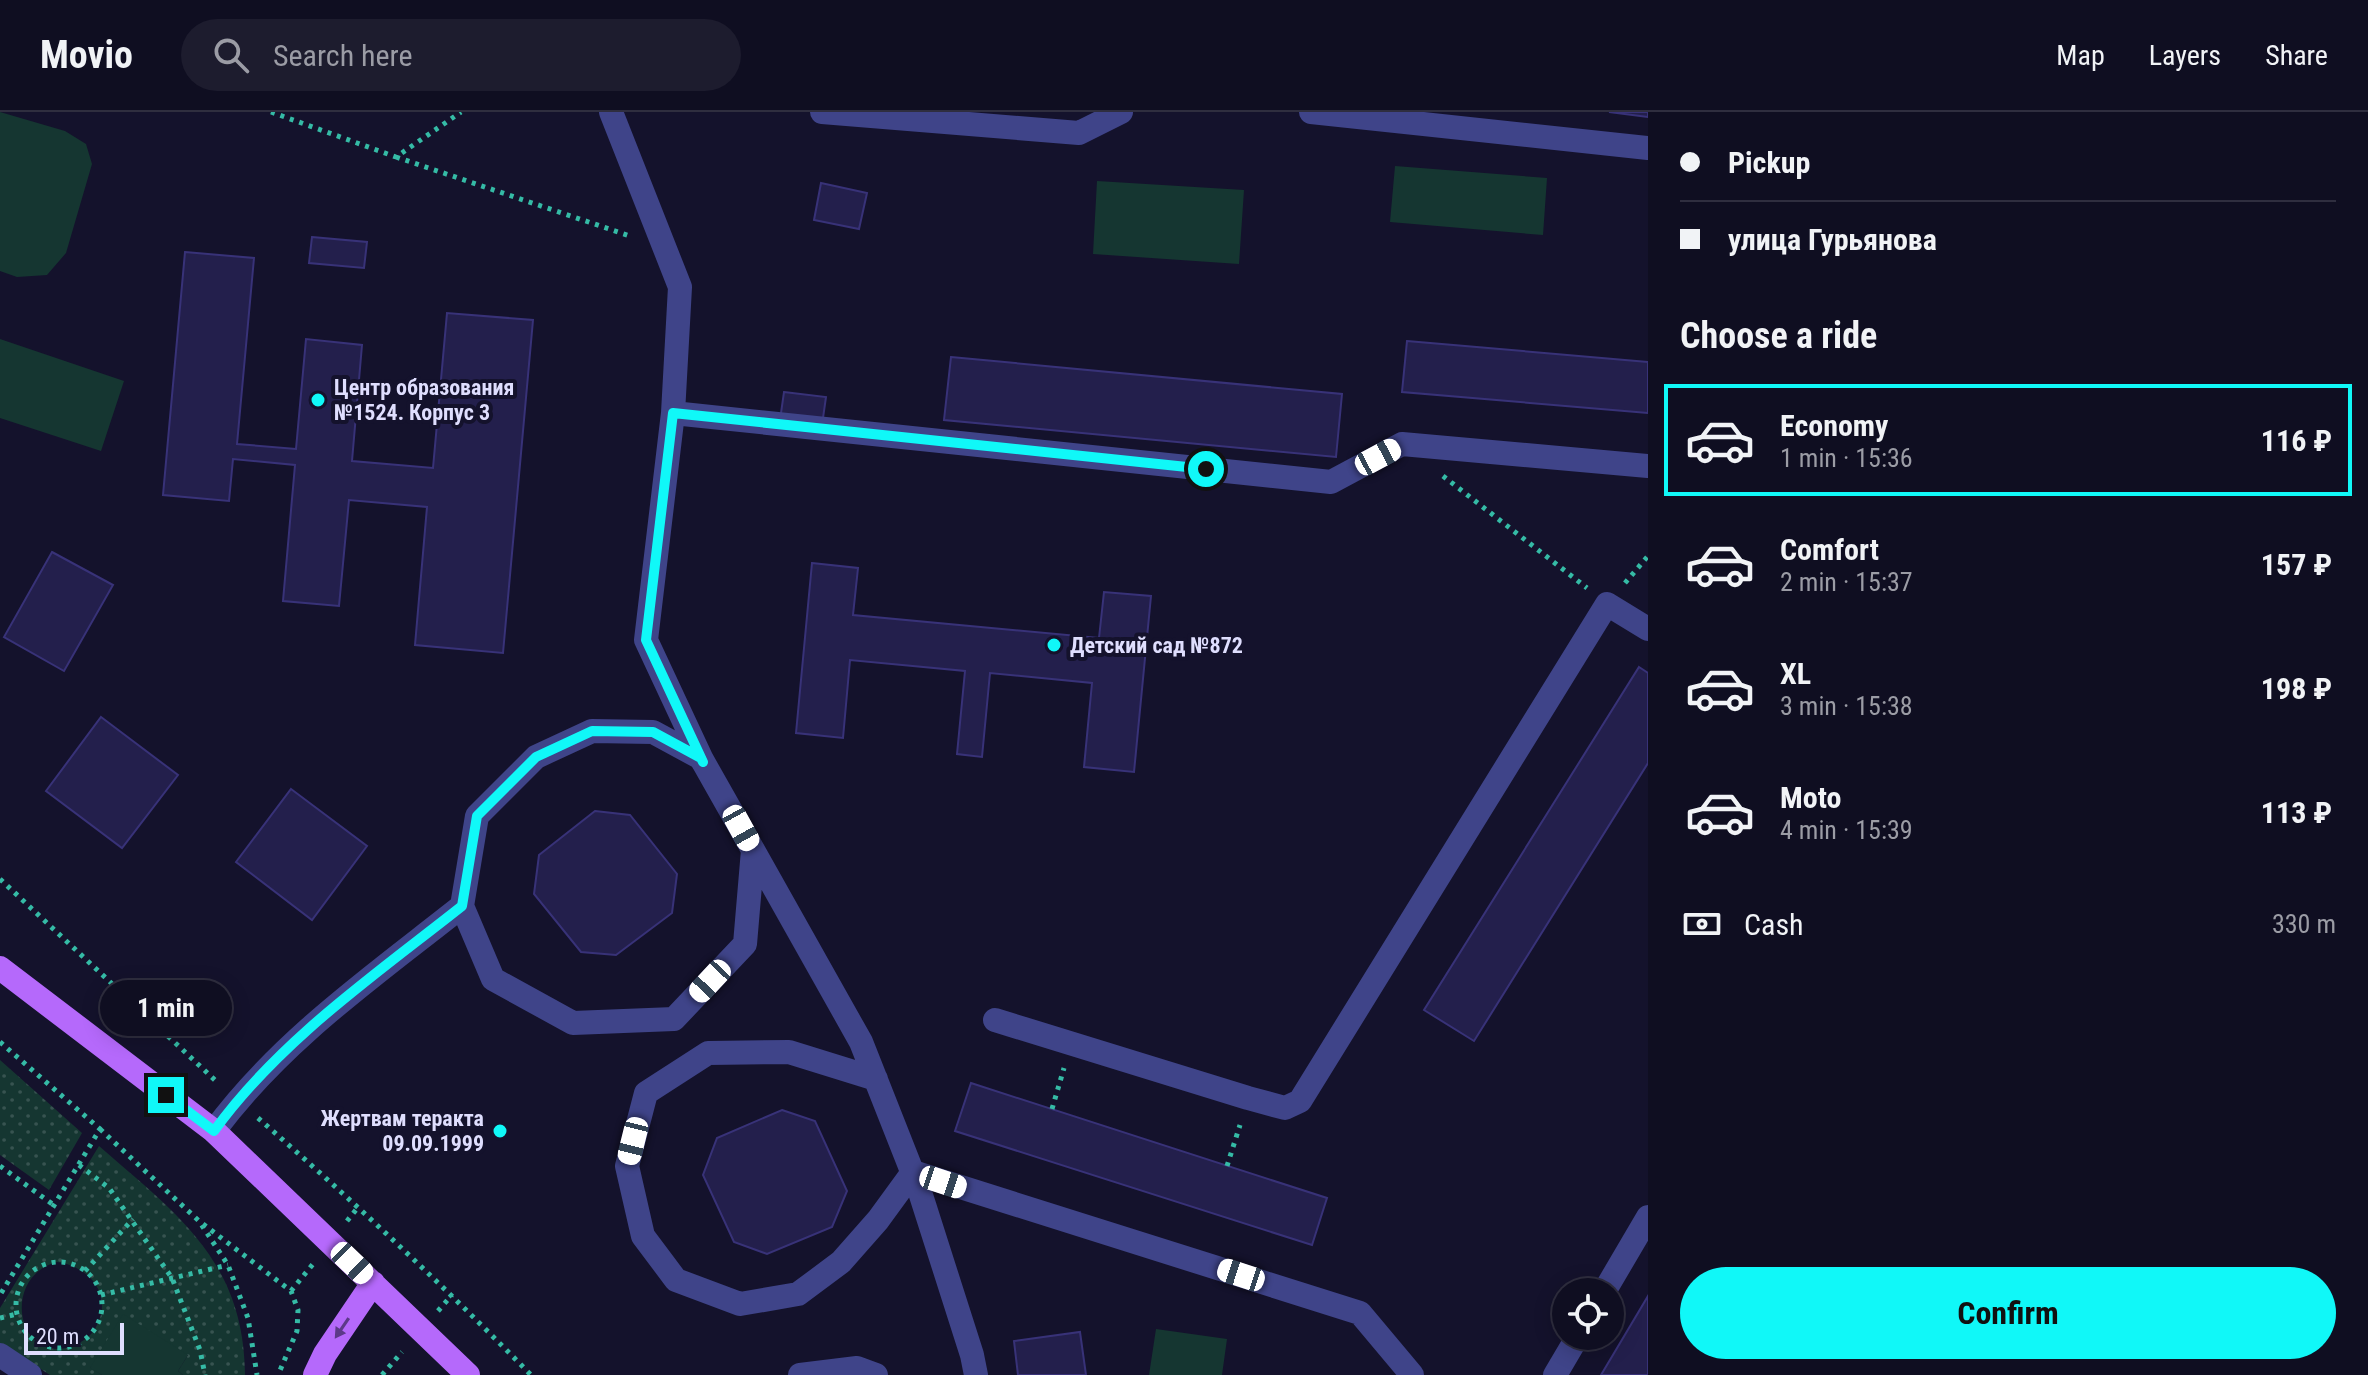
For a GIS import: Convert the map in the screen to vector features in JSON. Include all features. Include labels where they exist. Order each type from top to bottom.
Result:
[{"type":"main road","points":[[0,968],[214,1131],[468,1375]]},
{"type":"main road","points":[[315,1375],[325,1354],[373,1283]]},
{"type":"lane","points":[[611,112],[680,287],[673,413],[646,640],[703,762],[861,1042],[913,1172],[976,1375]]},
{"type":"lane","points":[[822,112],[1080,122],[1121,112]]},
{"type":"lane","points":[[1311,112],[1648,148]]},
{"type":"lane","points":[[673,413],[1331,482],[1402,444],[1648,466]]},
{"type":"lane","points":[[995,1020],[1285,1108],[1300,1101],[1607,604],[1648,629]]},
{"type":"lane","points":[[703,762],[701,758],[653,732],[592,731],[536,757],[477,816],[462,906],[493,979],[573,1023],[674,1019],[745,944],[753,850]]},
{"type":"lane","points":[[214,1131],[237,1100],[295,1039],[462,906]]},
{"type":"lane","points":[[876,1079],[789,1052],[708,1053],[646,1093],[627,1166],[643,1236],[676,1280],[740,1304],[798,1294],[841,1262],[878,1220],[913,1172]]},
{"type":"lane","points":[[913,1172],[1360,1313],[1412,1375]]},
{"type":"lane","points":[[1612,1278],[1648,1217]]},
{"type":"lane","points":[[1555,1375],[1570,1350]]},
{"type":"lane","points":[[0,1355],[30,1375]]},
{"type":"lane","points":[[800,1375],[857,1368],[876,1375]]},
{"type":"path","points":[[271,112],[630,236]]},
{"type":"path","points":[[396,157],[461,112]]},
{"type":"path","points":[[1402,444],[1607,604],[1648,556]]},
{"type":"path","points":[[0,879],[237,1100],[359,1206],[531,1375]]},
{"type":"path","points":[[0,1042],[199,1221],[291,1291],[298,1310],[297,1331],[278,1375]]},
{"type":"path","points":[[1052,1109],[1071,1044]]},
{"type":"path","points":[[1227,1166],[1248,1098]]},
{"type":"path","points":[[0,1295],[100,1129]]},
{"type":"path","points":[[79,1165],[109,1188],[172,1278],[200,1350],[205,1375]]},
{"type":"path","points":[[0,1166],[55,1206]]},
{"type":"path","points":[[85,1271],[133,1219]]},
{"type":"path","points":[[199,1221],[228,1265],[248,1318],[257,1375]]},
{"type":"path","points":[[57,1262],[85,1271],[95,1281],[101,1295],[99,1323],[91,1334],[68,1348],[54,1349],[41,1345],[21,1327],[16,1299],[30,1273],[42,1265],[57,1262]]},
{"type":"path","points":[[101,1295],[228,1265]]},
{"type":"path","points":[[0,1318],[17,1314]]},
{"type":"green space","points":[[0,112],[65,131],[86,144],[92,164],[66,253],[47,275],[17,277],[0,271]]},
{"type":"green space","points":[[1395,166],[1547,178],[1543,235],[1390,222]]},
{"type":"green space","points":[[1097,181],[1244,190],[1239,264],[1093,254]]},
{"type":"green space","points":[[0,339],[124,381],[101,451],[0,418]]},
{"type":"green space","points":[[0,1060],[82,1133],[49,1190],[0,1155]]},
{"type":"green space","points":[[99,1146],[180,1219],[219,1271],[233,1301],[242,1335],[245,1375],[183,1375],[178,1371],[188,1355],[90,1367],[102,1375],[50,1375],[0,1343],[0,1308]],"holes":[[[57,1262],[79,1269],[95,1284],[100,1293],[101,1315],[94,1330],[83,1341],[54,1349],[39,1343],[28,1332],[22,1300],[28,1284],[39,1271]]]},
{"type":"green space","points":[[123,1314],[188,1355],[178,1371],[183,1375],[102,1375],[90,1368]]},
{"type":"green space","points":[[1156,1329],[1227,1339],[1222,1375],[1149,1375]]},
{"type":"building","points":[[1609,112],[1648,112],[1648,117]]},
{"type":"building","points":[[821,183],[867,193],[859,229],[814,220]]},
{"type":"building","points":[[312,237],[367,242],[364,268],[309,263]]},
{"type":"building","points":[[185,252],[254,258],[237,444],[296,449],[306,339],[362,345],[352,461],[433,468],[447,313],[533,320],[503,653],[415,645],[427,507],[349,500],[339,606],[283,601],[295,465],[233,459],[229,501],[163,495]]},
{"type":"building","points":[[1407,341],[1648,362],[1648,413],[1402,392]]},
{"type":"building","points":[[951,357],[1342,394],[1336,457],[944,420]]},
{"type":"building","points":[[784,392],[826,397],[822,425],[780,420]]},
{"type":"building","points":[[52,552],[113,585],[64,671],[4,637]]},
{"type":"building","points":[[812,563],[858,568],[853,615],[1099,638],[1104,592],[1151,596],[1134,772],[1084,767],[1092,683],[990,673],[982,757],[957,754],[965,671],[850,660],[843,738],[796,733]]},
{"type":"building","points":[[1639,667],[1648,673],[1648,763],[1474,1041],[1424,1010]]},
{"type":"building","points":[[101,717],[178,775],[122,848],[46,791]]},
{"type":"building","points":[[291,789],[367,846],[312,920],[236,862]]},
{"type":"building","points":[[595,811],[630,815],[677,874],[672,913],[616,955],[581,952],[534,894],[539,855]]},
{"type":"building","points":[[971,1083],[1327,1198],[1312,1245],[955,1131]]},
{"type":"building","points":[[782,1110],[815,1121],[847,1191],[832,1227],[767,1254],[734,1242],[703,1175],[717,1138]]},
{"type":"building","points":[[1648,1296],[1648,1375],[1601,1375],[1616,1350],[1624,1350],[1624,1336]]},
{"type":"building","points":[[1080,1332],[1086,1375],[1018,1375],[1014,1341]]},
{"type":"place","name":"Центр образования №1524. Корпус 3","points":[[318,400]]},
{"type":"place","name":"Детский сад №872","points":[[1054,645]]},
{"type":"place","name":"Жертвам теракта 09.09.1999","points":[[500,1131]]},
{"type":"route","points":[[166,1095],[214,1131],[237,1100],[295,1039],[462,906],[477,816],[536,757],[592,731],[653,732],[701,758],[703,762],[646,640],[673,413],[1206,469]]}]
